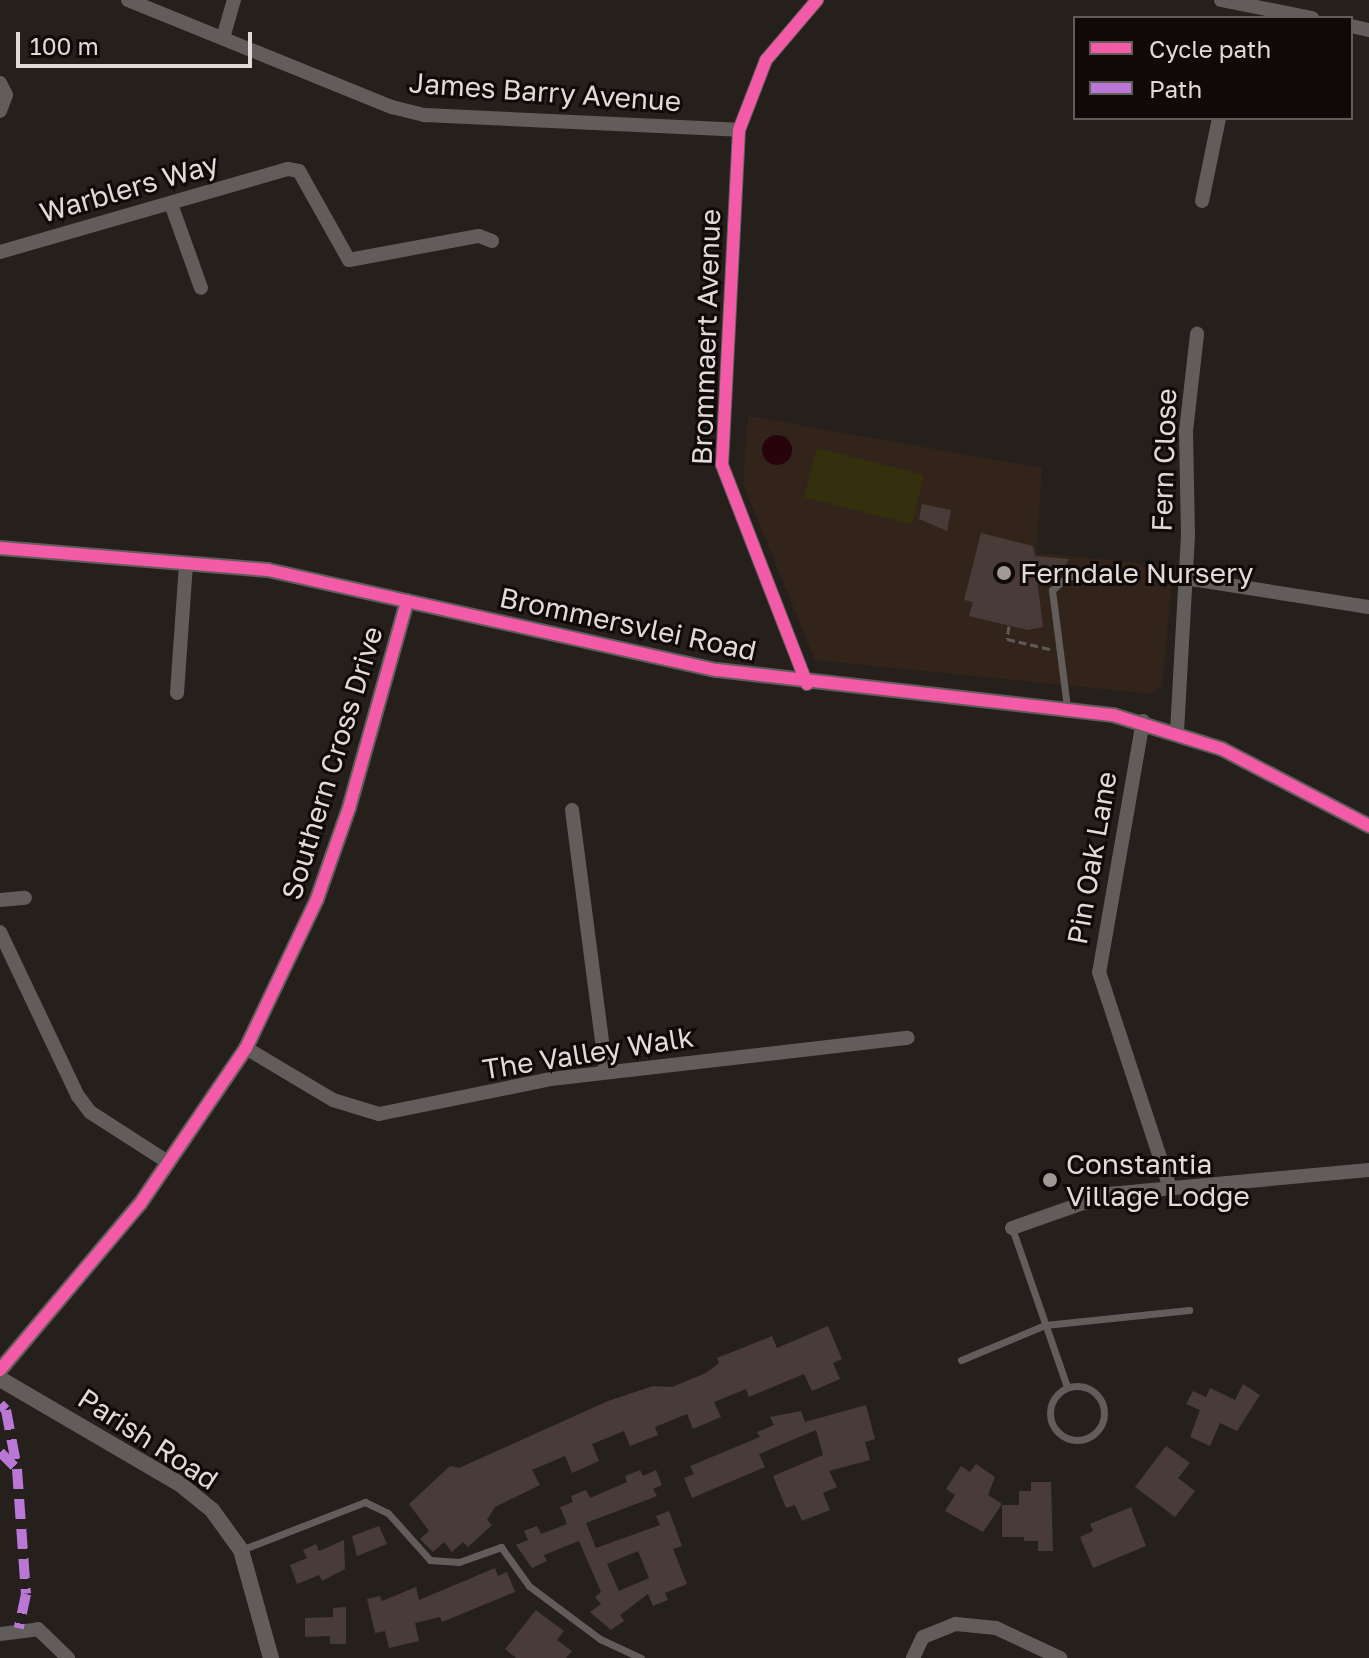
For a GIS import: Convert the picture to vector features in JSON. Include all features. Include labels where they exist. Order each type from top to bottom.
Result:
[{"type":"street","name":"James Barry Avenue","points":[[128,0],[392,107],[425,115],[739,130]]},
{"type":"street","points":[[223,38],[234,0]]},
{"type":"street","name":"Brommaert Avenue","points":[[807,684],[722,465],[739,130],[766,60],[817,0]]},
{"type":"street","points":[[1227,1],[1249,12],[1291,16]]},
{"type":"street","points":[[0,83],[6,95],[0,111]]},
{"type":"street","points":[[1202,201],[1219,120]]},
{"type":"street","name":"Warblers Way","points":[[0,252],[272,174],[299,171],[349,260],[479,236],[492,241]]},
{"type":"street","points":[[171,204],[201,288]]},
{"type":"street","name":"Fern Close","points":[[1177,732],[1185,578],[1186,431],[1197,334]]},
{"type":"street","name":"Brommersvlei Road","points":[[0,548],[308,576],[626,652],[807,684],[1067,707],[1143,721],[1222,749],[1369,826]]},
{"type":"street","points":[[177,693],[186,563]]},
{"type":"street","points":[[1185,578],[1369,607]]},
{"type":"street","name":"Southern Cross Drive","points":[[0,1370],[169,1163],[246,1048],[317,899],[349,808],[407,601]]},
{"type":"street","name":"Pin Oak Lane","points":[[1143,721],[1099,972],[1169,1185]]},
{"type":"street","points":[[572,810],[606,1072]]},
{"type":"street","points":[[0,900],[25,898]]},
{"type":"street","points":[[0,932],[78,1096],[90,1112],[169,1163]]},
{"type":"street","name":"The Valley Walk","points":[[246,1048],[333,1100],[379,1114],[606,1072],[908,1038]]},
{"type":"street","points":[[1012,1228],[1081,1200],[1169,1185],[1369,1170]]},
{"type":"street","name":"Parish Road","points":[[0,1379],[180,1484],[212,1510],[241,1550],[271,1658]]},
{"type":"street","points":[[913,1658],[923,1637],[956,1624],[996,1628],[1060,1658]]},
{"type":"street","points":[[0,1634],[38,1629],[68,1658]]},
{"type":"lane","points":[[1067,707],[1052,590],[1067,577],[1084,574]]},
{"type":"lane","points":[[1012,1228],[1067,1387]]},
{"type":"lane","points":[[961,1360],[1045,1325],[1189,1310]]},
{"type":"lane","points":[[1079,1385],[1100,1398],[1103,1422],[1086,1439],[1062,1437],[1049,1417],[1056,1394],[1067,1387],[1079,1385]]},
{"type":"lane","points":[[241,1550],[365,1502],[388,1513],[430,1560],[459,1562],[501,1547],[529,1586],[600,1639],[641,1658]]},
{"type":"path","points":[[1009,626],[1007,639],[1058,648]]},
{"type":"shaded area","points":[[748,416],[1042,468],[1036,553],[1173,566],[1162,686],[1152,694],[815,660],[743,483]]},
{"type":"shaded area","points":[[777,435],[783,436],[791,444],[791,456],[783,464],[777,465],[771,464],[763,456],[762,450],[763,444],[771,436]]},
{"type":"shaded area","points":[[817,448],[924,475],[912,524],[804,497]]},
{"type":"building","points":[[922,504],[951,510],[947,531],[919,519]]},
{"type":"building","name":"Ferndale Nursery","points":[[981,533],[1033,546],[1035,556],[1069,559],[1062,572],[1036,570],[1043,627],[1028,630],[969,616],[973,602],[964,600]]},
{"type":"building","points":[[828,1326],[842,1359],[833,1363],[840,1379],[812,1391],[804,1374],[749,1397],[746,1389],[714,1402],[721,1417],[693,1429],[687,1414],[655,1427],[658,1435],[630,1446],[624,1431],[592,1444],[599,1461],[572,1473],[565,1456],[532,1470],[540,1485],[495,1507],[487,1520],[492,1525],[468,1547],[463,1542],[452,1552],[444,1542],[433,1552],[420,1539],[429,1531],[409,1504],[450,1466],[459,1468],[608,1401],[653,1386],[672,1387],[706,1373],[719,1363],[717,1358],[772,1336],[777,1348]]},
{"type":"building","points":[[1243,1384],[1260,1395],[1237,1431],[1220,1423],[1210,1446],[1190,1437],[1200,1410],[1186,1404],[1193,1391],[1206,1397],[1210,1388],[1235,1400]]},
{"type":"building","points":[[866,1405],[875,1439],[865,1442],[870,1460],[829,1471],[837,1487],[823,1493],[830,1510],[802,1521],[795,1505],[786,1508],[773,1476],[823,1455],[816,1430],[759,1454],[765,1467],[692,1498],[684,1478],[694,1474],[690,1466],[760,1437],[757,1432],[774,1425],[770,1417],[801,1411],[805,1422]]},
{"type":"building","points":[[1166,1446],[1190,1463],[1178,1478],[1195,1491],[1175,1517],[1135,1487]]},
{"type":"building","points":[[976,1464],[995,1477],[988,1495],[1002,1504],[983,1532],[945,1511],[955,1495],[946,1489],[961,1466],[970,1472]]},
{"type":"building","points":[[640,1470],[643,1476],[656,1470],[662,1485],[653,1489],[657,1496],[586,1523],[596,1548],[660,1525],[656,1516],[669,1511],[682,1546],[673,1549],[687,1584],[665,1593],[668,1600],[653,1606],[648,1594],[620,1615],[624,1621],[611,1630],[590,1612],[601,1604],[595,1597],[601,1592],[579,1541],[544,1555],[547,1561],[532,1568],[516,1545],[528,1540],[524,1531],[537,1526],[541,1534],[567,1524],[560,1507],[573,1502],[571,1496],[586,1490],[590,1498],[627,1482],[625,1476]],"holes":[[[638,1551],[649,1578],[619,1591],[607,1564]]]},
{"type":"building","points":[[1031,1482],[1051,1482],[1053,1551],[1038,1551],[1038,1541],[1024,1541],[1024,1537],[1002,1537],[1002,1505],[1019,1505],[1019,1491],[1031,1491]]},
{"type":"building","points":[[1131,1507],[1146,1546],[1093,1568],[1080,1537],[1093,1531],[1090,1524]]},
{"type":"building","points":[[379,1526],[387,1544],[357,1556],[352,1536]]},
{"type":"building","points":[[344,1540],[345,1569],[322,1581],[319,1575],[297,1584],[290,1565],[307,1558],[303,1550],[316,1544],[319,1551]]},
{"type":"building","points":[[495,1568],[498,1576],[507,1572],[515,1592],[442,1622],[440,1617],[415,1623],[419,1641],[389,1648],[385,1631],[375,1633],[367,1599],[380,1596],[382,1601],[416,1587],[419,1600]]},
{"type":"building","points":[[346,1607],[346,1644],[330,1644],[330,1636],[305,1637],[305,1618],[333,1617],[333,1608]]},
{"type":"building","points":[[536,1610],[564,1631],[557,1640],[572,1651],[566,1658],[516,1658],[505,1649]]},
{"type":"marked path","points":[[0,1404],[6,1410],[17,1469]]},
{"type":"marked path","points":[[0,1452],[17,1469],[26,1594],[19,1628]]},
{"type":"cycle path","points":[[807,684],[722,465],[739,130],[766,60],[817,0]]},
{"type":"cycle path","points":[[0,548],[268,570],[717,670],[1113,715],[1222,749],[1369,826]]},
{"type":"cycle path","points":[[0,1370],[140,1204],[246,1048],[317,899],[349,808],[407,601]]},
{"type":"place","name":"Ferndale Nursery","points":[[1004,573]]},
{"type":"place","name":"Constantia Village Lodge","points":[[1050,1180]]}]
